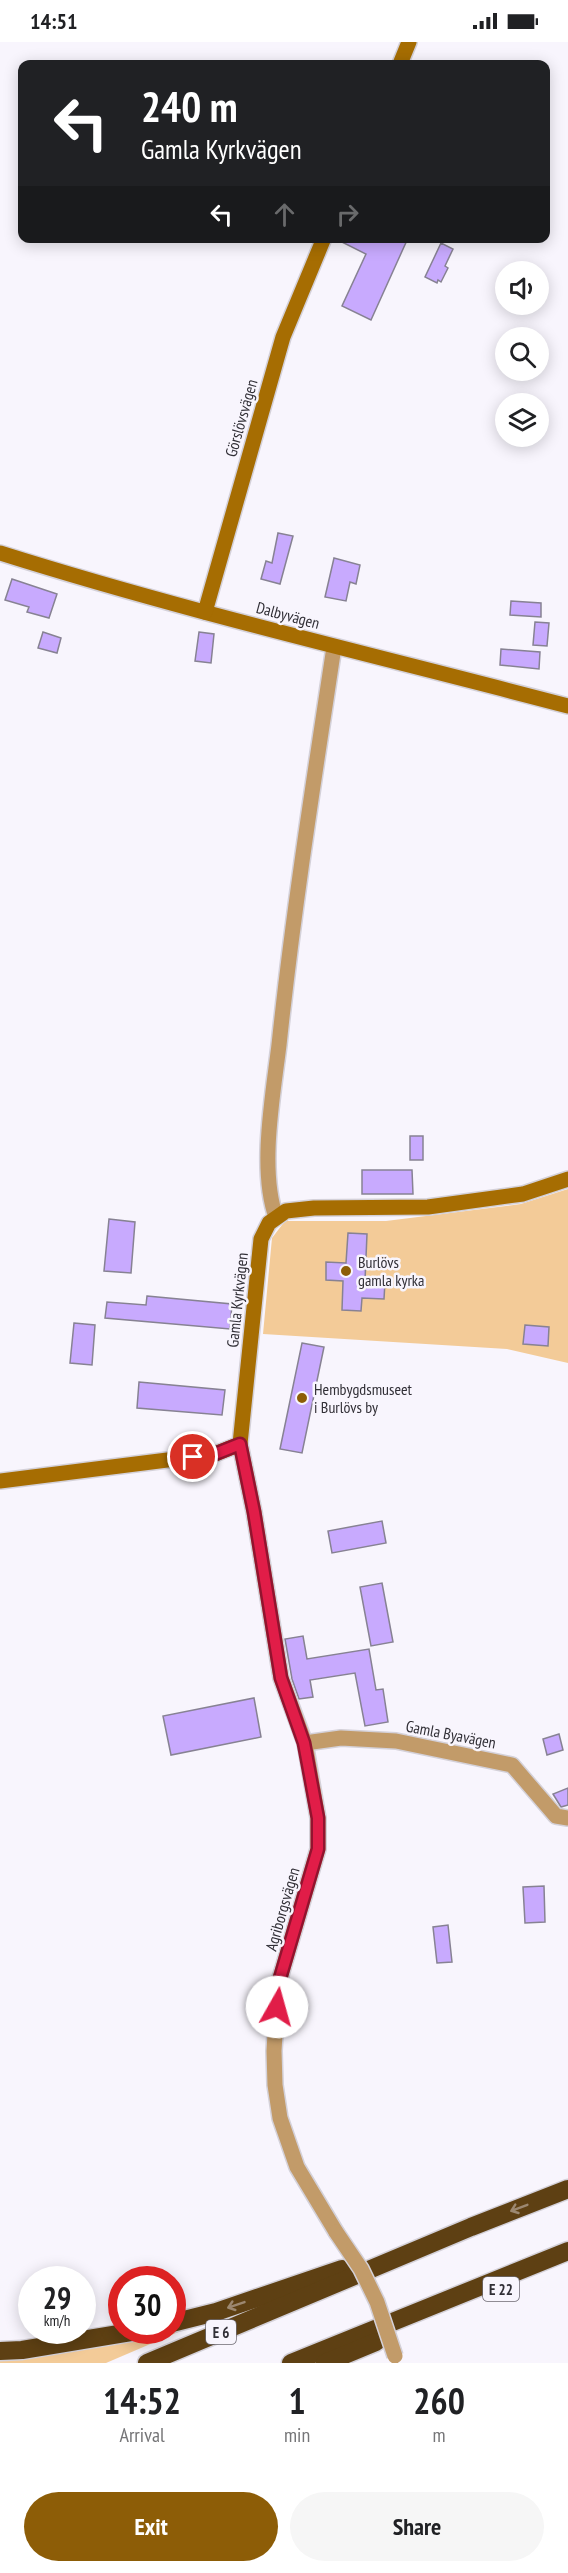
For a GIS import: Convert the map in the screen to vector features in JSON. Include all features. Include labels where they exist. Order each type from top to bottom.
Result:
[{"type":"highway","name":"E 6","points":[[147,2363],[471,2227],[568,2189]]},
{"type":"highway","points":[[186,2320],[216,2312],[471,2227]]},
{"type":"highway","points":[[291,2363],[568,2251]]},
{"type":"highway","name":"E 22","points":[[325,2363],[568,2260]]},
{"type":"highway","points":[[0,2351],[22,2350],[108,2336]]},
{"type":"street","points":[[402,60],[409,42]]},
{"type":"street","name":"Görslövsvägen","points":[[205,612],[283,337],[322,243]]},
{"type":"street","name":"Dalbyvägen","points":[[0,553],[205,612],[568,706]]},
{"type":"street","points":[[334,646],[288,960],[269,1128],[269,1198],[276,1217],[286,1211],[314,1209],[428,1207],[523,1194],[568,1179]]},
{"type":"street","name":"Gamla Kyrkvägen","points":[[240,1444],[261,1239],[264,1229],[276,1217]]},
{"type":"street","points":[[0,1481],[204,1456],[240,1444]]},
{"type":"street","name":"Agriborgsvägen","points":[[240,1444],[254,1512],[281,1678],[304,1743],[318,1818],[318,1849],[278,1985],[274,2051],[275,2085],[280,2118],[297,2166],[361,2269],[377,2302],[395,2359]]},
{"type":"street","name":"Gamla Byavägen","points":[[304,1743],[341,1738],[396,1741],[512,1765],[556,1816],[568,1818]]},
{"type":"shaded area","points":[[568,1189],[568,1363],[507,1349],[263,1334],[272,1238],[285,1221],[386,1221],[521,1204]]},
{"type":"shaded area","points":[[108,2342],[108,2344],[150,2344],[106,2363],[0,2363],[0,2359]]},
{"type":"building","points":[[344,243],[406,243],[371,320],[342,306],[366,254]]},
{"type":"building","points":[[441,243],[453,249],[445,266],[448,268],[441,282],[438,280],[437,283],[425,277]]},
{"type":"building","points":[[278,533],[293,536],[280,584],[261,579],[266,561],[272,563]]},
{"type":"building","points":[[334,558],[360,565],[356,584],[350,582],[346,601],[325,597]]},
{"type":"building","points":[[12,579],[57,594],[49,618],[27,612],[29,607],[5,600]]},
{"type":"building","points":[[511,601],[541,603],[541,617],[510,615]]},
{"type":"building","points":[[535,622],[549,623],[547,646],[533,645]]},
{"type":"building","points":[[43,632],[61,638],[57,653],[38,648]]},
{"type":"building","points":[[199,632],[214,634],[211,663],[195,661]]},
{"type":"building","points":[[501,649],[540,652],[539,669],[500,665]]},
{"type":"building","points":[[410,1136],[423,1136],[423,1160],[410,1160]]},
{"type":"building","points":[[362,1170],[412,1170],[413,1194],[362,1194]]},
{"type":"building","points":[[109,1219],[135,1222],[131,1273],[104,1271]]},
{"type":"building","name":"Burlövs gamla kyrka","points":[[348,1233],[367,1234],[365,1281],[385,1282],[384,1299],[362,1298],[361,1311],[342,1310],[343,1281],[326,1280],[326,1262],[346,1263]]},
{"type":"building","points":[[147,1296],[232,1304],[230,1329],[105,1318],[107,1302],[146,1305]]},
{"type":"building","points":[[74,1323],[95,1325],[92,1365],[70,1363]]},
{"type":"building","points":[[525,1325],[549,1327],[548,1346],[523,1344]]},
{"type":"building","name":"Hembygdsmuseet i Burlövs by","points":[[302,1343],[324,1347],[302,1453],[280,1449]]},
{"type":"building","points":[[139,1382],[225,1390],[222,1415],[137,1408]]},
{"type":"building","points":[[382,1521],[386,1543],[332,1553],[328,1531]]},
{"type":"building","points":[[382,1583],[393,1642],[371,1646],[360,1587]]},
{"type":"building","points":[[303,1636],[307,1659],[369,1649],[376,1690],[383,1689],[388,1722],[365,1726],[355,1673],[310,1680],[313,1697],[299,1699],[292,1679],[285,1639]]},
{"type":"building","points":[[254,1698],[261,1737],[171,1755],[163,1716]]},
{"type":"building","points":[[559,1734],[563,1750],[547,1755],[543,1739]]},
{"type":"building","points":[[568,1788],[568,1805],[561,1807],[553,1794]]},
{"type":"building","points":[[544,1886],[545,1922],[525,1923],[523,1887]]},
{"type":"building","points":[[448,1925],[452,1962],[437,1963],[433,1927]]},
{"type":"place","name":"Burlövs gamla kyrka","points":[[346,1271]]},
{"type":"place","name":"Hembygdsmuseet i Burlövs by","points":[[302,1398]]},
{"type":"route","points":[[193,1457],[215,1454],[240,1444],[254,1512],[281,1678],[304,1743],[318,1818],[318,1849],[278,1985],[277,2007]]}]
